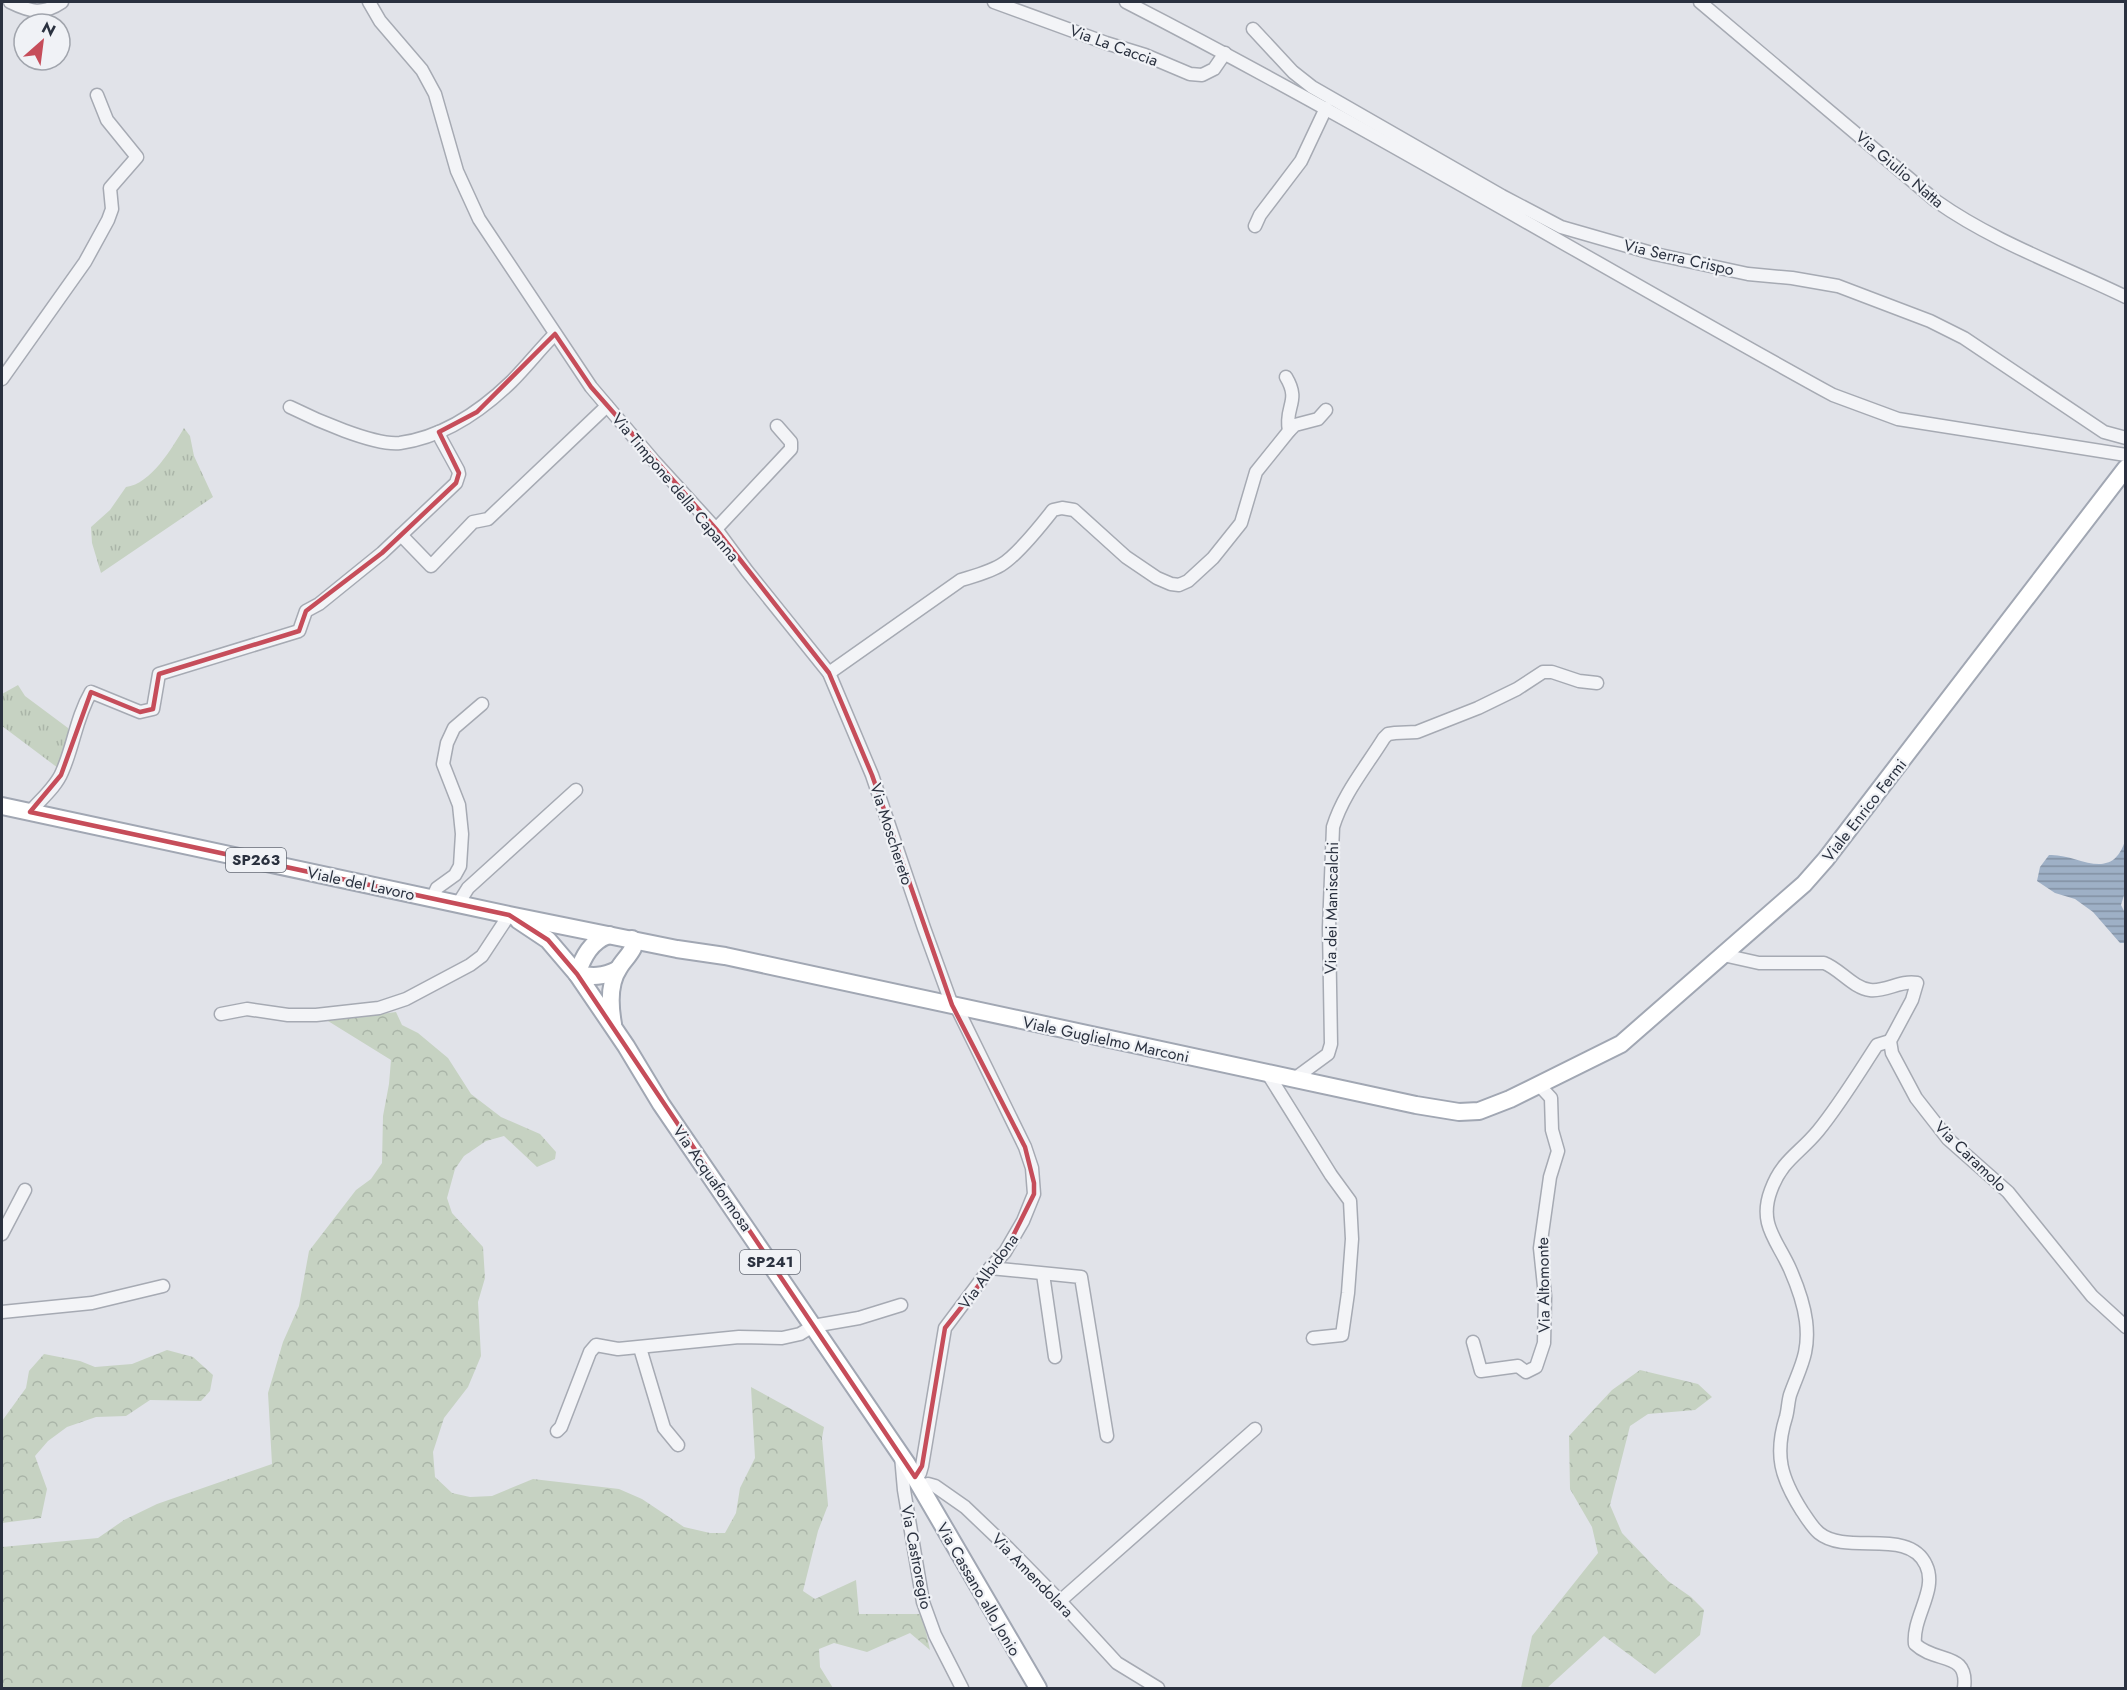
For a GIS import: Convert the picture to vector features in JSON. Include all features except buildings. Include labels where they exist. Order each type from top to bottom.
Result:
[{"type":"main road","name":"Viale Enrico Fermi","points":[[1539,1085],[1622,1044],[1804,884],[1826,859],[2126,468]]},
{"type":"main road","name":"Viale del Lavoro","points":[[2,806],[509,915]]},
{"type":"main road","name":"SP263","points":[[509,915],[609,935],[631,945]]},
{"type":"main road","name":"SP241","points":[[509,915],[548,940],[578,974],[614,1028]]},
{"type":"main road","points":[[609,935],[601,938],[587,951],[578,974],[591,977],[606,975],[617,970]]},
{"type":"main road","name":"Viale Guglielmo Marconi","points":[[631,945],[669,947],[725,956],[1268,1074],[1459,1112],[1479,1111],[1539,1085]]},
{"type":"main road","points":[[614,1028],[609,1005],[617,970],[631,945]]},
{"type":"main road","name":"Via Acquaformosa","points":[[614,1028],[661,1104],[918,1483]]},
{"type":"main road","name":"Via Cassano allo Jonio","points":[[918,1483],[1038,1689]]},
{"type":"street","points":[[10,2],[21,7],[44,11],[62,2]]},
{"type":"street","name":"Via Timpone della Capanna","points":[[369,2],[380,21],[422,70],[435,94],[457,171],[479,219],[591,387],[716,529],[826,669]]},
{"type":"street","name":"Via La Caccia","points":[[994,2],[1145,55],[1190,74],[1202,75],[1214,69],[1225,53]]},
{"type":"street","points":[[1126,2],[1326,108],[1833,395],[1898,419],[2126,455]]},
{"type":"street","name":"Via Giulio Natta","points":[[1701,2],[1936,201],[1964,220],[2004,242],[2126,297]]},
{"type":"street","name":"Via Serra Crispo","points":[[1253,29],[1293,72],[1312,87],[1502,196],[1561,227],[1655,254],[1748,274],[1792,278],[1838,286],[1882,302],[1930,321],[1964,338],[2104,432],[2126,438]]},
{"type":"street","points":[[2,379],[85,262],[112,209],[110,188],[137,157],[107,120],[97,95]]},
{"type":"street","points":[[1255,226],[1260,214],[1301,161],[1326,108]]},
{"type":"street","points":[[291,407],[307,415],[381,441],[399,443],[439,432],[477,412],[510,383],[555,334]]},
{"type":"street","points":[[1286,377],[1293,389],[1292,402],[1286,419],[1289,431]]},
{"type":"street","points":[[401,535],[431,566],[473,522],[488,519],[607,406]]},
{"type":"street","points":[[826,669],[961,580],[1003,564],[1042,525],[1053,510],[1062,508],[1074,510],[1126,557],[1157,578],[1179,585],[1213,558],[1241,523],[1251,482],[1256,472],[1289,431],[1295,426],[1318,419],[1326,410]]},
{"type":"street","points":[[716,529],[791,449],[791,442],[777,426]]},
{"type":"street","points":[[30,812],[61,775],[71,750],[82,708],[91,693],[140,712],[153,709],[159,674],[299,631],[306,611],[319,604],[382,553],[456,483],[458,470],[439,432]]},
{"type":"street","name":"Via Moschereto","points":[[826,669],[872,775],[913,899],[954,1006]]},
{"type":"street","name":"Via dei Maniscalchi","points":[[1294,1079],[1328,1054],[1331,1044],[1329,928],[1333,827],[1336,815],[1348,792],[1388,734],[1417,732],[1478,708],[1517,689],[1543,672],[1597,683]]},
{"type":"street","points":[[432,898],[437,888],[455,875],[460,866],[462,834],[459,805],[443,764],[447,743],[454,728],[482,704]]},
{"type":"street","points":[[458,904],[468,888],[576,790]]},
{"type":"street","points":[[221,1014],[247,1009],[288,1015],[316,1015],[379,1008],[406,999],[470,965],[482,956],[509,915]]},
{"type":"street","points":[[1723,955],[1759,963],[1824,963],[1833,966],[1863,989],[1872,991],[1906,981],[1917,983],[1912,1000],[1890,1041],[1877,1045],[1819,1129],[1779,1170],[1770,1192],[1765,1213],[1770,1233],[1790,1269],[1798,1290],[1806,1319],[1807,1344],[1803,1365],[1790,1396],[1779,1450],[1784,1474],[1801,1508],[1818,1532],[1839,1542],[1895,1545],[1910,1549],[1920,1556],[1926,1565],[1930,1581],[1915,1629],[1915,1644],[1930,1654],[1961,1666],[1965,1673],[1964,1689]]},
{"type":"street","name":"Via Albidona","points":[[918,1483],[945,1328],[990,1268],[1005,1252],[1023,1221],[1034,1194],[1032,1168],[1025,1147],[954,1006]]},
{"type":"street","name":"Via Caramolo","points":[[1890,1041],[1892,1053],[1916,1098],[1948,1139],[2007,1192],[2092,1296],[2126,1327]]},
{"type":"street","points":[[1268,1074],[1330,1175],[1350,1201],[1352,1239],[1342,1335],[1313,1338]]},
{"type":"street","name":"Via Altomonte","points":[[1473,1342],[1481,1371],[1518,1366],[1526,1372],[1536,1366],[1544,1343],[1545,1296],[1540,1248],[1550,1177],[1558,1151],[1552,1130],[1551,1098],[1539,1085]]},
{"type":"street","points":[[2,1234],[25,1190]]},
{"type":"street","points":[[990,1268],[1081,1277],[1107,1436]]},
{"type":"street","points":[[1043,1274],[1055,1358]]},
{"type":"street","points":[[2,1312],[92,1303],[163,1286]]},
{"type":"street","points":[[557,1431],[596,1345],[618,1349],[739,1337],[782,1338],[800,1334],[813,1326],[860,1318],[901,1305]]},
{"type":"street","points":[[640,1348],[664,1428],[678,1445]]},
{"type":"street","points":[[1060,1601],[1255,1429]]},
{"type":"street","name":"Via Castroregio","points":[[901,1455],[909,1522],[923,1602],[935,1635],[962,1689]]},
{"type":"street","name":"Via Amendolara","points":[[918,1483],[935,1486],[965,1507],[1060,1601],[1116,1663],[1158,1689]]},
{"type":"highlighted area","points":[[555,334],[591,387],[716,529],[829,673],[872,775],[952,1005],[1025,1147],[1034,1183],[1034,1194],[1005,1252],[945,1328],[922,1466],[915,1477],[577,974],[548,940],[509,915],[30,812],[61,775],[91,692],[140,712],[153,709],[159,674],[299,631],[306,611],[382,553],[456,483],[459,473],[439,432],[477,412]]},
{"type":"green space","points":[[184,428],[190,436],[194,456],[213,497],[101,573],[92,543],[91,527],[110,510],[126,487],[144,479],[160,464]]},
{"type":"green space","points":[[18,685],[25,696],[68,728],[69,735],[58,768],[2,726],[2,694]]},
{"type":"green space","points":[[396,1012],[402,1025],[418,1033],[448,1058],[471,1094],[501,1117],[540,1134],[556,1152],[555,1159],[537,1167],[504,1136],[486,1141],[464,1156],[455,1169],[447,1198],[452,1213],[483,1247],[485,1278],[478,1302],[481,1356],[468,1387],[444,1418],[433,1452],[435,1477],[452,1493],[470,1497],[492,1496],[533,1479],[619,1489],[642,1499],[684,1527],[710,1533],[725,1533],[736,1513],[740,1488],[755,1458],[751,1387],[824,1427],[822,1438],[828,1505],[818,1531],[803,1591],[815,1599],[856,1580],[859,1614],[922,1614],[930,1650],[910,1633],[867,1652],[834,1643],[819,1649],[820,1667],[833,1688],[2,1688],[2,1547],[98,1538],[124,1520],[157,1504],[272,1464],[268,1393],[283,1342],[299,1306],[309,1251],[356,1190],[371,1179],[382,1163],[383,1116],[391,1060],[328,1021]]},
{"type":"green space","points":[[167,1350],[193,1357],[213,1375],[210,1391],[201,1401],[150,1400],[126,1416],[96,1417],[67,1427],[48,1441],[35,1456],[47,1489],[41,1518],[2,1523],[2,1421],[26,1388],[29,1371],[44,1354],[80,1361],[95,1367],[132,1364]]},
{"type":"green space","points":[[1640,1370],[1698,1384],[1712,1397],[1695,1410],[1648,1414],[1630,1426],[1610,1505],[1622,1533],[1668,1581],[1691,1597],[1704,1610],[1700,1635],[1655,1674],[1604,1636],[1547,1688],[1521,1688],[1532,1636],[1598,1553],[1592,1527],[1570,1489],[1569,1436],[1612,1390]]},
{"type":"water","points":[[2125,841],[2125,892],[2121,905],[2125,913],[2125,943],[2120,943],[2093,912],[2075,899],[2055,893],[2037,881],[2040,867],[2049,855],[2102,864],[2111,861],[2119,854]]}]
